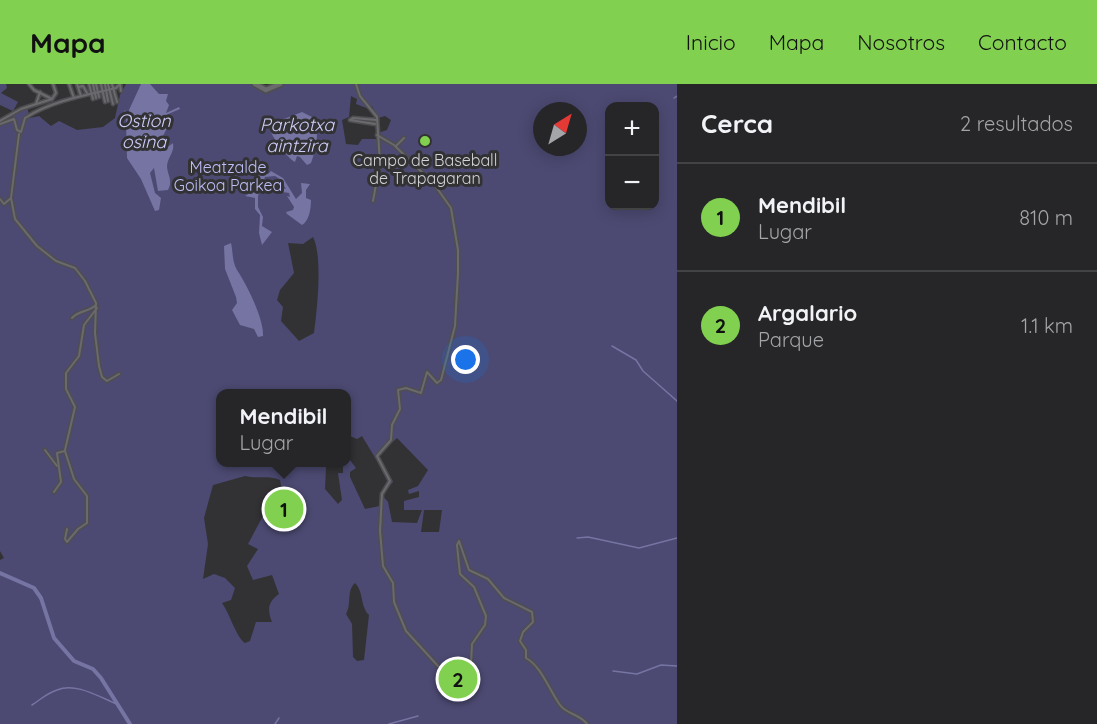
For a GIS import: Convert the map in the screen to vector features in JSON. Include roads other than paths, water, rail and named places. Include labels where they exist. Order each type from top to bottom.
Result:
[{"type":"street","points":[[29,84],[52,99]]},
{"type":"street","points":[[0,123],[16,113],[52,99],[56,93],[53,84]]},
{"type":"street","points":[[69,84],[74,98]]},
{"type":"street","points":[[92,84],[95,93],[96,98],[95,93],[92,84]]},
{"type":"street","points":[[106,84],[115,103]]},
{"type":"street","points":[[106,84],[107,102]]},
{"type":"street","points":[[19,132],[23,129],[26,117],[74,98],[108,90],[120,84],[121,91]]},
{"type":"street","points":[[256,85],[268,90],[278,84]]},
{"type":"street","points":[[356,84],[358,92],[375,111],[377,120],[380,163],[373,201]]},
{"type":"street","points":[[81,96],[78,86],[84,86],[87,94]]},
{"type":"street","points":[[35,105],[40,92]]},
{"type":"street","points":[[354,98],[358,92]]},
{"type":"street","points":[[16,113],[14,119],[19,132],[11,198],[13,214],[17,222],[46,254],[75,268],[86,281],[97,307],[95,333],[101,374],[107,381],[119,375]]},
{"type":"street","points":[[376,124],[350,120],[353,118],[377,120]]},
{"type":"street","points":[[0,123],[14,119]]},
{"type":"street","points":[[377,135],[396,146],[434,184],[448,202],[458,254],[455,326],[441,381],[436,382],[427,372],[421,393],[406,388],[398,390],[400,409],[392,425],[391,440],[376,456],[390,481],[383,490],[381,501],[383,566],[393,583],[394,602],[406,632],[446,673],[460,676],[468,670],[473,658],[472,644],[485,625],[486,616],[474,587],[460,574],[457,544],[459,541],[469,570],[485,576],[504,598],[532,612],[533,622],[523,632],[520,640],[526,650],[526,658],[535,664],[562,708],[580,717],[587,724]]},
{"type":"street","points":[[396,146],[404,138]]},
{"type":"street","points":[[0,199],[4,204],[11,198]]},
{"type":"street","points":[[72,318],[79,312],[97,307]]},
{"type":"street","points":[[67,529],[65,539],[67,542],[80,526],[87,524],[87,498],[74,479],[65,451],[75,410],[66,390],[66,373],[79,356],[84,325],[97,307]]},
{"type":"street","points":[[45,450],[57,466]]},
{"type":"street","points":[[54,492],[61,482],[57,466],[58,452],[65,451]]},
{"type":"water","name":"Ostion osina","points":[[141,84],[150,84],[159,94],[168,94],[166,101],[169,105],[166,113],[179,107],[180,109],[166,115],[168,126],[161,140],[162,151],[173,143],[173,150],[167,164],[170,181],[168,190],[158,191],[154,168],[150,173],[155,193],[161,198],[159,210],[155,211],[141,179],[127,158],[126,119],[123,115],[125,110],[129,119],[129,110]]},
{"type":"water","name":"Parkotxa aintzira","points":[[302,112],[314,118],[317,128],[314,152],[311,163],[307,165],[300,157],[297,156],[295,162],[288,156],[276,141],[269,127]]},
{"type":"water","points":[[260,171],[268,174],[271,171],[283,178],[296,199],[302,193],[301,183],[310,184],[306,190],[306,198],[311,200],[309,214],[302,225],[286,212],[293,210],[294,207],[287,196],[290,197],[289,193],[283,192],[282,188],[286,189],[280,179],[275,176],[265,177],[258,196],[258,207],[263,217],[262,226],[272,232],[262,245],[259,233],[260,215],[255,209],[255,198],[245,196],[250,193]]},
{"type":"water","points":[[231,243],[234,264],[258,312],[263,336],[258,337],[254,329],[240,325],[232,310],[237,303],[225,269],[224,246]]},
{"type":"waterway","points":[[612,346],[636,360],[643,371],[677,401]]},
{"type":"waterway","points":[[577,538],[588,537],[639,548],[677,538]]},
{"type":"waterway","points":[[0,573],[34,588],[41,598],[54,638],[74,661],[93,669],[101,678],[130,724]]},
{"type":"waterway","points":[[613,671],[637,674],[661,665],[677,666]]},
{"type":"waterway","points":[[32,705],[53,691],[64,688],[87,691],[117,704]]},
{"type":"waterway","points":[[389,724],[418,716]]},
{"type":"waterway","points":[[275,724],[279,718]]},
{"type":"place","name":"Campo de Baseball de Trapagaran","points":[[425,141]]},
{"type":"place","name":"Mendibil","points":[[284,509]]},
{"type":"place","name":"Argalario","points":[[458,679]]},
{"type":"park label","name":"Meatzalde Goikoa Parkea","points":[[228,176]]}]
